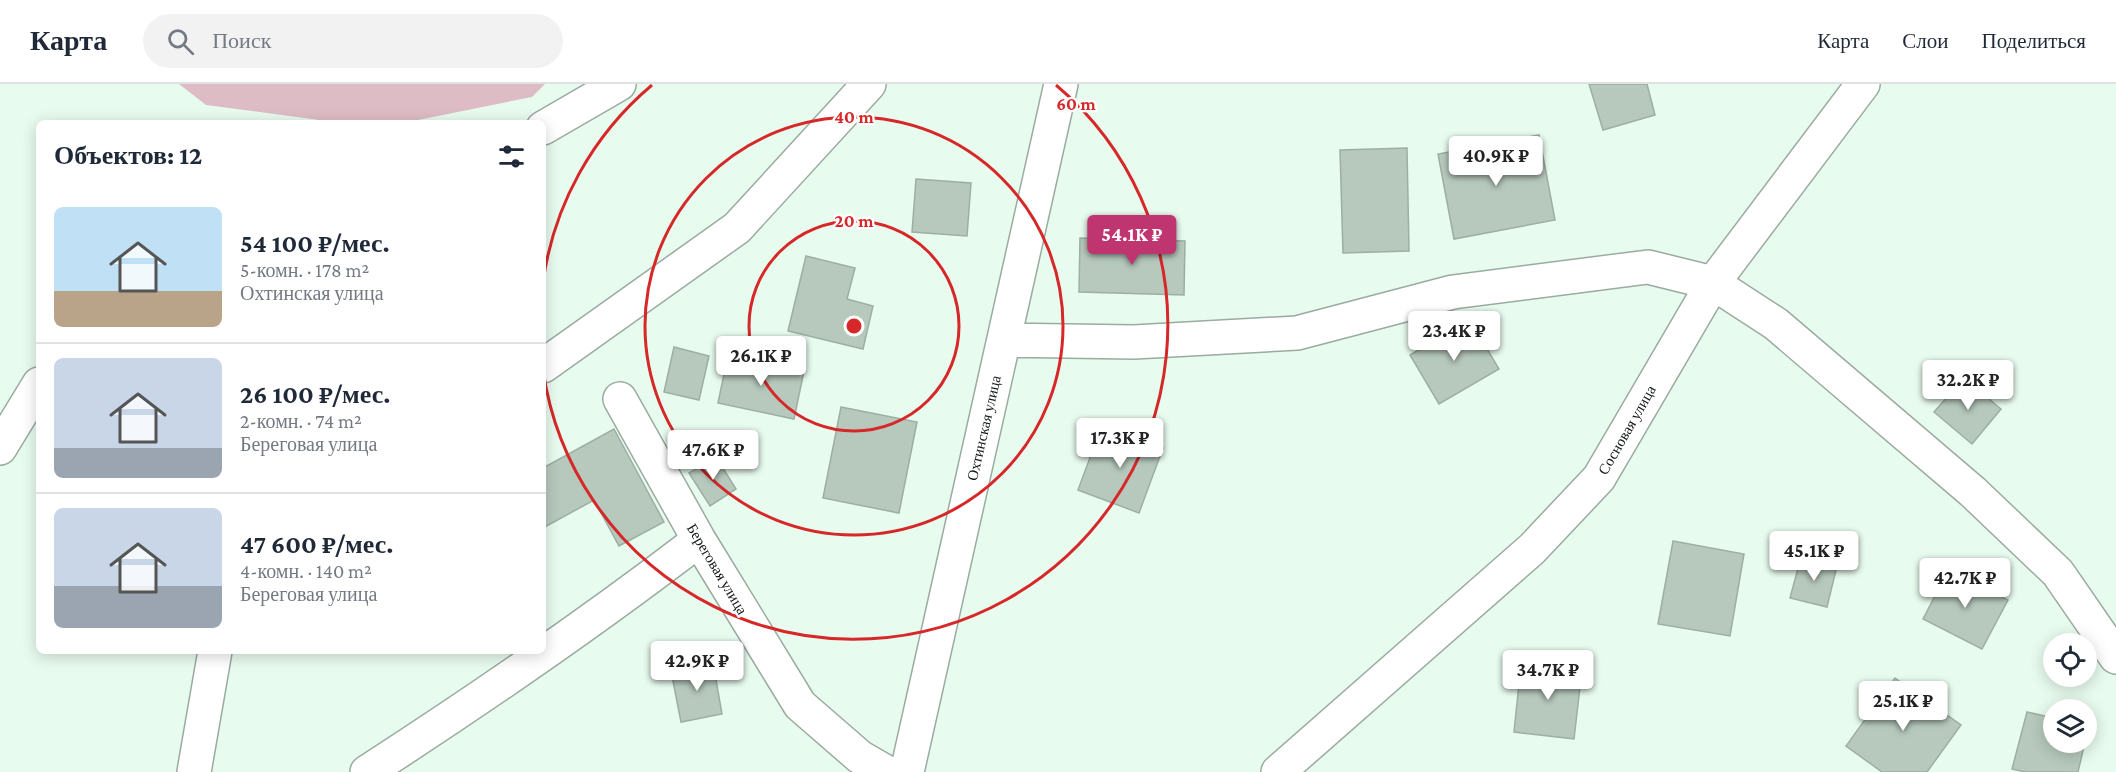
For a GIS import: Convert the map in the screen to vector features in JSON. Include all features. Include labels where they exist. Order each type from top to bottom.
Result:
[{"type":"street","points":[[546,127],[619,84]]},
{"type":"street","points":[[546,364],[737,228],[869,84]]},
{"type":"street","name":"Охтинская улица","points":[[907,772],[1061,84]]},
{"type":"street","name":"Сосновая улица","points":[[1278,772],[1532,549],[1599,478],[1713,283],[1863,84]]},
{"type":"street","points":[[1004,340],[1134,342],[1297,333],[1453,292],[1648,267],[1713,283],[1776,324],[1973,492],[2058,573],[2116,657]]},
{"type":"street","points":[[0,448],[36,389]]},
{"type":"street","name":"Береговая улица","points":[[620,399],[699,540],[800,705],[860,757],[886,772]]},
{"type":"street","points":[[546,652],[619,601],[699,540]]},
{"type":"street","points":[[194,772],[214,654]]},
{"type":"street","points":[[367,772],[543,654]]},
{"type":"shaded area","points":[[179,84],[545,84],[532,97],[418,120],[319,120],[206,105]]},
{"type":"building","points":[[1589,84],[1647,84],[1655,115],[1603,130]]},
{"type":"building","points":[[1539,135],[1555,220],[1454,239],[1438,154]]},
{"type":"building","points":[[1407,148],[1409,251],[1343,253],[1340,150]]},
{"type":"building","points":[[916,179],[971,183],[967,236],[912,232]]},
{"type":"building","points":[[1080,238],[1185,241],[1184,295],[1079,292]]},
{"type":"building","points":[[806,256],[855,268],[847,299],[873,306],[863,349],[788,331]]},
{"type":"building","points":[[1470,320],[1499,369],[1439,404],[1410,355]]},
{"type":"building","points":[[674,347],[709,356],[699,400],[664,392]]},
{"type":"building","points":[[728,355],[804,371],[794,419],[718,403]]},
{"type":"building","points":[[1964,378],[2001,409],[1972,444],[1934,412]]},
{"type":"building","points":[[841,407],[917,422],[899,513],[823,498]]},
{"type":"building","points":[[1102,425],[1163,448],[1139,513],[1078,490]]},
{"type":"building","points":[[614,429],[664,522],[619,546],[594,500],[546,526],[546,466]]},
{"type":"building","points":[[716,457],[736,489],[710,506],[689,473]]},
{"type":"building","points":[[1673,541],[1744,554],[1730,636],[1658,624]]},
{"type":"building","points":[[1801,557],[1837,566],[1827,607],[1790,598]]},
{"type":"building","points":[[1949,569],[2008,600],[1982,649],[1923,619]]},
{"type":"building","points":[[713,663],[722,714],[681,722],[671,671]]},
{"type":"building","points":[[1521,664],[1582,670],[1574,739],[1514,732]]},
{"type":"building","points":[[1895,678],[1961,725],[1927,772],[1882,772],[1846,746]]},
{"type":"building","points":[[2027,712],[2043,716],[2043,753],[2082,753],[2078,772],[2025,772],[2012,769]]}]
